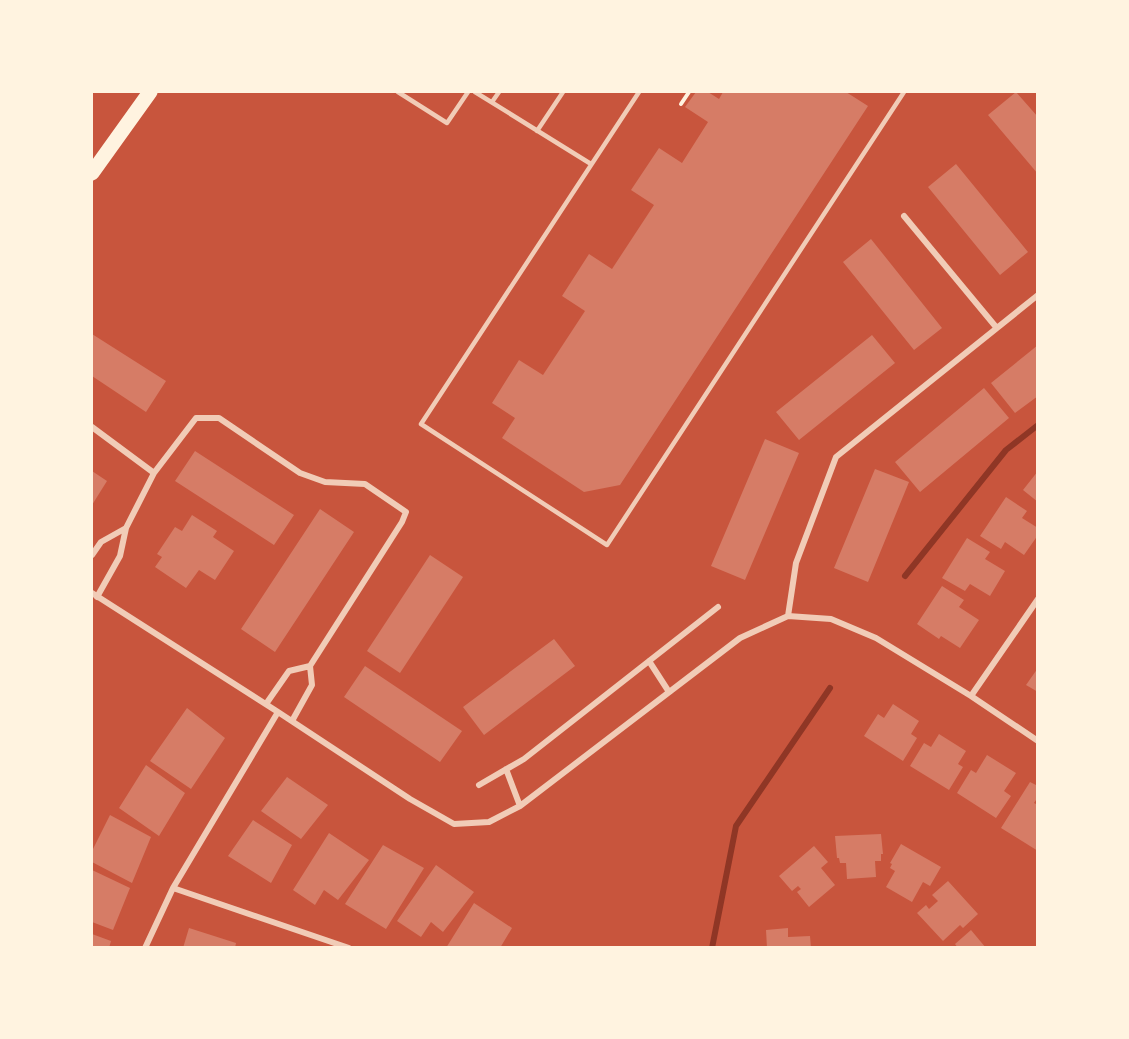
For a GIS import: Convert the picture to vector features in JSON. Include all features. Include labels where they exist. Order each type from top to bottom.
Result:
[{"type":"main road","points":[[92,173],[150,92]]},
{"type":"street","points":[[904,216],[996,327]]},
{"type":"street","points":[[788,616],[796,563],[836,457],[1038,295]]},
{"type":"street","points":[[292,721],[312,685],[310,666],[383,553],[406,512],[365,484],[325,482],[300,473],[219,418],[196,418],[154,473],[126,528],[120,556],[94,595],[411,799],[454,824],[489,822],[520,806],[740,638],[788,616],[831,619],[876,638],[971,696],[1038,741]]},
{"type":"street","points":[[92,427],[154,473]]},
{"type":"street","points":[[92,555],[102,542],[126,528]]},
{"type":"street","points":[[971,696],[1038,599]]},
{"type":"street","points":[[479,785],[524,759],[718,607]]},
{"type":"street","points":[[649,661],[669,692]]},
{"type":"street","points":[[266,704],[289,671],[310,666]]},
{"type":"street","points":[[145,948],[173,888],[278,712]]},
{"type":"street","points":[[506,770],[520,806]]},
{"type":"street","points":[[173,888],[349,948]]},
{"type":"lane","points":[[398,92],[447,123],[468,92]]},
{"type":"lane","points":[[476,92],[591,165]]},
{"type":"lane","points":[[492,102],[499,92]]},
{"type":"lane","points":[[537,130],[563,92]]},
{"type":"lane","points":[[639,92],[421,424],[607,545],[904,92]]},
{"type":"path","points":[[681,104],[689,92]]},
{"type":"building","points":[[696,92],[708,92],[719,99],[723,92],[846,92],[868,106],[620,485],[584,492],[502,438],[515,418],[492,403],[519,360],[543,375],[585,311],[562,296],[589,254],[612,269],[654,205],[631,190],[659,148],[682,163],[708,122],[685,107]]},
{"type":"building","points":[[1016,92],[1038,117],[1038,174],[988,115]]},
{"type":"building","points":[[956,164],[1028,252],[1000,275],[928,187]]},
{"type":"building","points":[[871,239],[942,328],[914,350],[843,262]]},
{"type":"building","points":[[92,334],[166,381],[146,412],[92,376]]},
{"type":"building","points":[[872,335],[895,363],[799,440],[776,412]]},
{"type":"building","points":[[1038,345],[1038,396],[1015,413],[991,383]]},
{"type":"building","points":[[984,388],[1009,418],[920,492],[895,462]]},
{"type":"building","points":[[765,439],[799,453],[745,580],[711,566]]},
{"type":"building","points":[[195,451],[294,515],[274,545],[175,481]]},
{"type":"building","points":[[875,469],[909,482],[868,582],[834,568]]},
{"type":"building","points":[[92,471],[107,481],[92,505]]},
{"type":"building","points":[[1038,471],[1038,502],[1023,490]]},
{"type":"building","points":[[1006,497],[1027,511],[1022,518],[1038,528],[1038,535],[1024,555],[1005,542],[1001,549],[980,536]]},
{"type":"building","points":[[320,509],[354,532],[275,652],[241,629]]},
{"type":"building","points":[[192,515],[217,531],[213,537],[234,551],[215,580],[199,570],[186,588],[155,567],[162,557],[157,554],[175,527],[182,531]]},
{"type":"building","points":[[967,538],[990,552],[985,559],[1005,571],[990,596],[970,584],[965,591],[942,578]]},
{"type":"building","points":[[430,555],[463,577],[400,673],[367,651]]},
{"type":"building","points":[[942,586],[964,600],[959,607],[979,620],[960,648],[941,636],[939,639],[917,624]]},
{"type":"building","points":[[554,639],[575,666],[484,735],[463,707]]},
{"type":"building","points":[[365,666],[462,731],[440,762],[344,697]]},
{"type":"building","points":[[1038,668],[1038,692],[1026,685]]},
{"type":"building","points":[[893,704],[919,721],[911,734],[917,738],[903,761],[864,736],[878,714],[884,718]]},
{"type":"building","points":[[187,708],[225,738],[191,789],[150,761]]},
{"type":"building","points":[[939,734],[966,751],[958,764],[963,767],[949,790],[910,766],[924,743],[931,747]]},
{"type":"building","points":[[987,755],[1016,773],[1004,791],[1011,796],[996,818],[957,793],[971,770],[976,773]]},
{"type":"building","points":[[146,765],[185,793],[159,836],[119,808]]},
{"type":"building","points":[[287,777],[328,805],[301,839],[261,811]]},
{"type":"building","points":[[1030,782],[1038,786],[1038,797],[1034,803],[1038,805],[1038,851],[1001,828]]},
{"type":"building","points":[[110,815],[151,837],[132,883],[92,862],[92,851]]},
{"type":"building","points":[[253,820],[292,845],[271,883],[228,856]]},
{"type":"building","points":[[329,833],[369,860],[338,900],[324,890],[315,905],[293,890]]},
{"type":"building","points":[[881,834],[883,854],[881,854],[881,861],[875,861],[876,877],[847,879],[846,863],[840,863],[837,858],[835,836]]},
{"type":"building","points":[[901,844],[941,867],[930,886],[923,882],[912,902],[886,887],[895,871],[890,868],[892,864],[890,863]]},
{"type":"building","points":[[383,845],[424,868],[386,929],[345,904]]},
{"type":"building","points":[[814,846],[828,862],[821,868],[835,885],[809,907],[797,892],[801,889],[798,886],[792,891],[779,876]]},
{"type":"building","points":[[436,865],[474,892],[443,932],[431,922],[421,937],[397,921]]},
{"type":"building","points":[[92,870],[130,888],[113,930],[92,922]]},
{"type":"building","points":[[948,881],[978,914],[963,928],[960,925],[943,941],[917,913],[926,905],[929,909],[938,901],[932,895]]},
{"type":"building","points":[[474,903],[512,928],[500,948],[446,948]]},
{"type":"building","points":[[189,928],[236,943],[235,948],[183,948]]},
{"type":"building","points":[[788,928],[788,937],[810,936],[811,948],[767,948],[766,930]]},
{"type":"building","points":[[971,930],[986,948],[958,948],[955,944]]},
{"type":"building","points":[[92,934],[111,941],[109,948],[92,948]]},
{"type":"waterway","points":[[905,576],[1006,450],[1038,425]]},
{"type":"waterway","points":[[712,948],[736,826],[830,688]]}]
